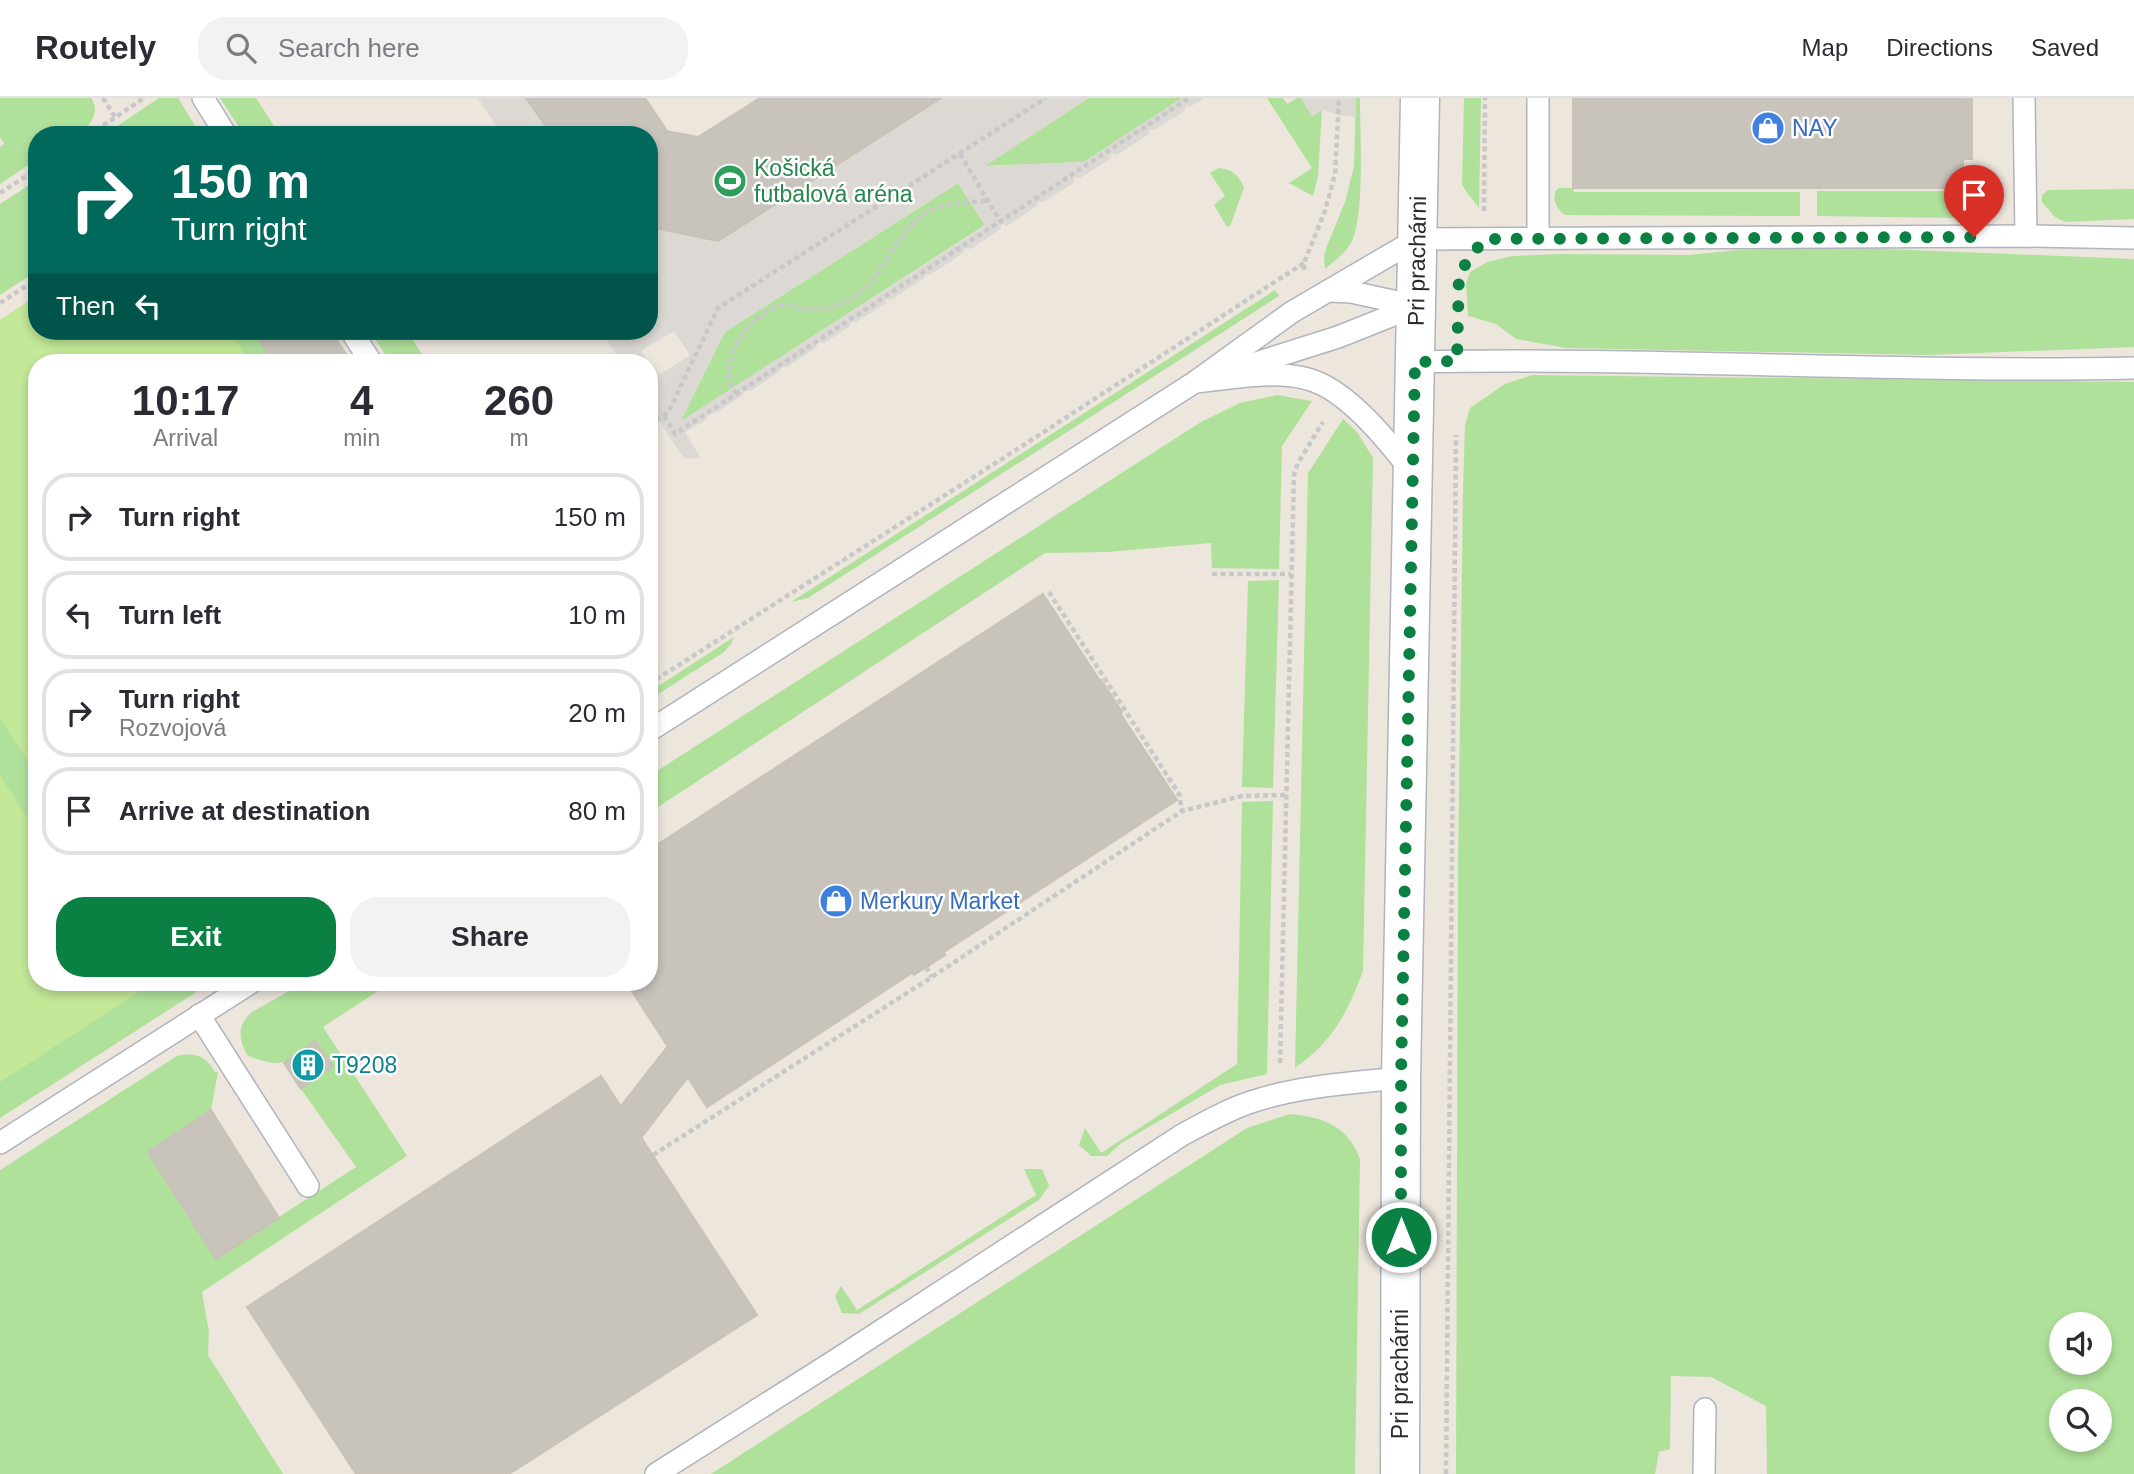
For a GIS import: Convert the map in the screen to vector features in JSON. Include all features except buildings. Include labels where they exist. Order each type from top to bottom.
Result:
[{"type":"street","name":"Pri prachárni","points":[[1400,1474],[1401,1078],[1420,98]]},
{"type":"lane","points":[[203,98],[220,126]]},
{"type":"lane","points":[[1538,98],[1538,238]]},
{"type":"lane","points":[[2024,98],[2026,236]]},
{"type":"lane","points":[[658,725],[1195,382],[1292,312],[1417,239],[2026,236],[2134,238]]},
{"type":"lane","points":[[1329,291],[1351,292],[1416,306]]},
{"type":"lane","points":[[1195,382],[1338,337],[1416,306]]},
{"type":"lane","points":[[1415,362],[1519,361],[2045,370],[2134,368]]},
{"type":"lane","points":[[1195,382],[1288,376],[1312,380],[1338,395],[1369,422],[1413,473]]},
{"type":"lane","points":[[0,1143],[238,991]]},
{"type":"lane","points":[[199,1015],[308,1186]]},
{"type":"lane","points":[[656,1474],[1182,1135],[1251,1102],[1334,1085],[1401,1078]]},
{"type":"lane","points":[[1704,1409],[1704,1474]]},
{"type":"path","points":[[103,98],[115,117]]},
{"type":"path","points":[[102,126],[144,98]]},
{"type":"path","points":[[658,420],[668,413],[718,308],[1046,98]]},
{"type":"path","points":[[664,416],[675,434],[1189,98]]},
{"type":"path","points":[[1484,239],[1485,98]]},
{"type":"path","points":[[960,154],[1000,221]]},
{"type":"path","points":[[0,193],[28,175]]},
{"type":"path","points":[[736,394],[729,379],[732,358],[742,334],[770,310],[782,306],[826,309],[840,305],[868,286],[910,225],[918,219],[940,205],[988,201]]},
{"type":"path","points":[[658,678],[1019,449],[1304,263]]},
{"type":"path","points":[[0,303],[28,285]]},
{"type":"path","points":[[1446,1474],[1456,430]]},
{"type":"path","points":[[1279,1095],[1294,474],[1298,463]]},
{"type":"path","points":[[1212,574],[1291,574]]},
{"type":"path","points":[[1049,592],[1179,794],[1182,811]]},
{"type":"path","points":[[653,1156],[932,977],[1182,811],[1242,796],[1287,795]]},
{"type":"path","points":[[926,967],[932,977]]},
{"type":"green space","points":[[0,98],[91,98],[94,104],[94,116],[88,126],[28,126],[28,165],[0,184],[0,147],[4,144],[0,137]]},
{"type":"green space","points":[[159,98],[178,98],[195,126],[117,126]]},
{"type":"green space","points":[[220,98],[256,98],[274,126],[238,126]]},
{"type":"green space","points":[[1089,98],[1182,98],[1084,162],[983,166]]},
{"type":"green space","points":[[1267,98],[1283,98],[1287,104],[1301,98],[1312,116],[1322,109],[1318,177],[1313,196],[1289,183],[1312,168]]},
{"type":"green space","points":[[1356,98],[1360,98],[1361,150],[1356,228],[1347,249],[1325,269],[1324,256],[1345,202],[1354,166]]},
{"type":"green space","points":[[1464,98],[1481,98],[1479,208],[1462,184]]},
{"type":"green space","points":[[1219,168],[1235,174],[1244,188],[1230,226],[1227,227],[1214,205],[1225,196],[1210,173]]},
{"type":"green space","points":[[958,183],[985,225],[680,422],[725,332]]},
{"type":"green space","points":[[28,186],[28,277],[0,295],[0,204]]},
{"type":"green space","points":[[1573,188],[1574,192],[1800,192],[1800,216],[1565,215],[1555,201],[1556,190]]},
{"type":"green space","points":[[1963,188],[1969,189],[1968,203],[1964,210],[1953,218],[1817,216],[1817,191],[1962,191]]},
{"type":"green space","points":[[2134,189],[2134,219],[2065,222],[2055,217],[2042,202],[2042,195],[2048,190]]},
{"type":"green space","points":[[1838,247],[2134,259],[2134,347],[1927,355],[1566,348],[1516,339],[1496,324],[1468,316],[1466,284],[1470,272],[1487,262],[1512,256],[1688,255],[1739,250]]},
{"type":"green space","points":[[1275,290],[1279,296],[808,598],[791,602]]},
{"type":"green space","points":[[28,302],[28,340],[337,340],[346,354],[28,354],[28,991],[198,991],[0,1118],[0,320]]},
{"type":"green space","points":[[28,302],[28,340],[236,340],[245,354],[28,354],[28,761],[0,718],[0,320]]},
{"type":"green space","points":[[376,340],[413,340],[422,354],[385,354]]},
{"type":"green space","points":[[1532,375],[2134,382],[2134,1474],[1767,1474],[1766,1406],[1711,1377],[1671,1376],[1670,1449],[1659,1452],[1655,1474],[1456,1474],[1458,869],[1463,489],[1465,425],[1470,408],[1505,384]]},
{"type":"green space","points":[[1277,395],[1312,401],[1282,446],[1279,569],[1212,568],[1211,543],[1108,552],[1045,553],[658,807],[658,770],[1201,422],[1240,403]]},
{"type":"green space","points":[[1343,419],[1357,432],[1373,458],[1363,971],[1337,1026],[1319,1048],[1295,1068],[1308,473]]},
{"type":"green space","points":[[1279,580],[1273,788],[1242,787],[1248,581]]},
{"type":"green space","points":[[734,637],[724,652],[658,694],[658,686]]},
{"type":"green space","points":[[0,775],[28,819],[28,991],[139,992],[0,1082]]},
{"type":"green space","points":[[1273,801],[1267,1074],[1220,1085],[1120,1144],[1107,1156],[1091,1156],[1079,1145],[1085,1128],[1101,1153],[1237,1064],[1242,802]]},
{"type":"green space","points":[[289,991],[378,991],[323,1027],[407,1156],[202,1292],[209,1332],[208,1355],[283,1474],[0,1474],[0,1170],[177,1056],[189,1055],[199,1056],[218,1072],[211,1110],[148,1152],[216,1258],[356,1167],[301,1089],[333,1066],[315,1041],[279,1063],[248,1056],[242,1044],[241,1033],[244,1022],[252,1012]]},
{"type":"green space","points":[[1290,1114],[1333,1125],[1349,1138],[1360,1159],[1355,1474],[711,1474],[1247,1128]]},
{"type":"green space","points":[[1024,1169],[1042,1169],[1049,1186],[1039,1200],[859,1314],[842,1313],[835,1296],[841,1286],[857,1310],[1036,1195]]},
{"type":"shaded area","points":[[478,98],[526,98],[546,126],[496,126]]},
{"type":"shaded area","points":[[941,98],[1089,98],[985,166],[1084,162],[1182,98],[1204,98],[1190,107],[1186,106],[1183,112],[1154,130],[1149,130],[1148,135],[1117,155],[1112,153],[1110,159],[1080,178],[1074,177],[1074,183],[1043,202],[1038,201],[1037,206],[1007,226],[1002,224],[1000,229],[971,249],[965,248],[963,253],[930,275],[925,275],[891,300],[886,299],[885,304],[856,322],[851,321],[849,327],[824,343],[818,342],[816,348],[787,367],[781,366],[780,371],[751,391],[744,389],[743,395],[714,414],[709,413],[707,419],[685,432],[699,455],[688,459],[683,457],[658,419],[658,375],[690,355],[674,331],[641,351],[643,354],[616,354],[607,340],[658,340],[658,229],[718,241]],"holes":[[[958,183],[985,226],[681,421],[725,332]]]},
{"type":"shaded area","points":[[1301,98],[1356,98],[1355,117],[1322,110],[1312,116]]},
{"type":"place","name":"NAY","points":[[1768,128]]},
{"type":"place","name":"Košická futbalová aréna","points":[[730,181]]},
{"type":"place","name":"Merkury Market","points":[[836,901]]},
{"type":"place","name":"T9208","points":[[308,1065]]},
{"type":"route","points":[[1401,1237],[1401,1078],[1415,362],[1457,361],[1459,273],[1484,239],[1974,237]]}]
